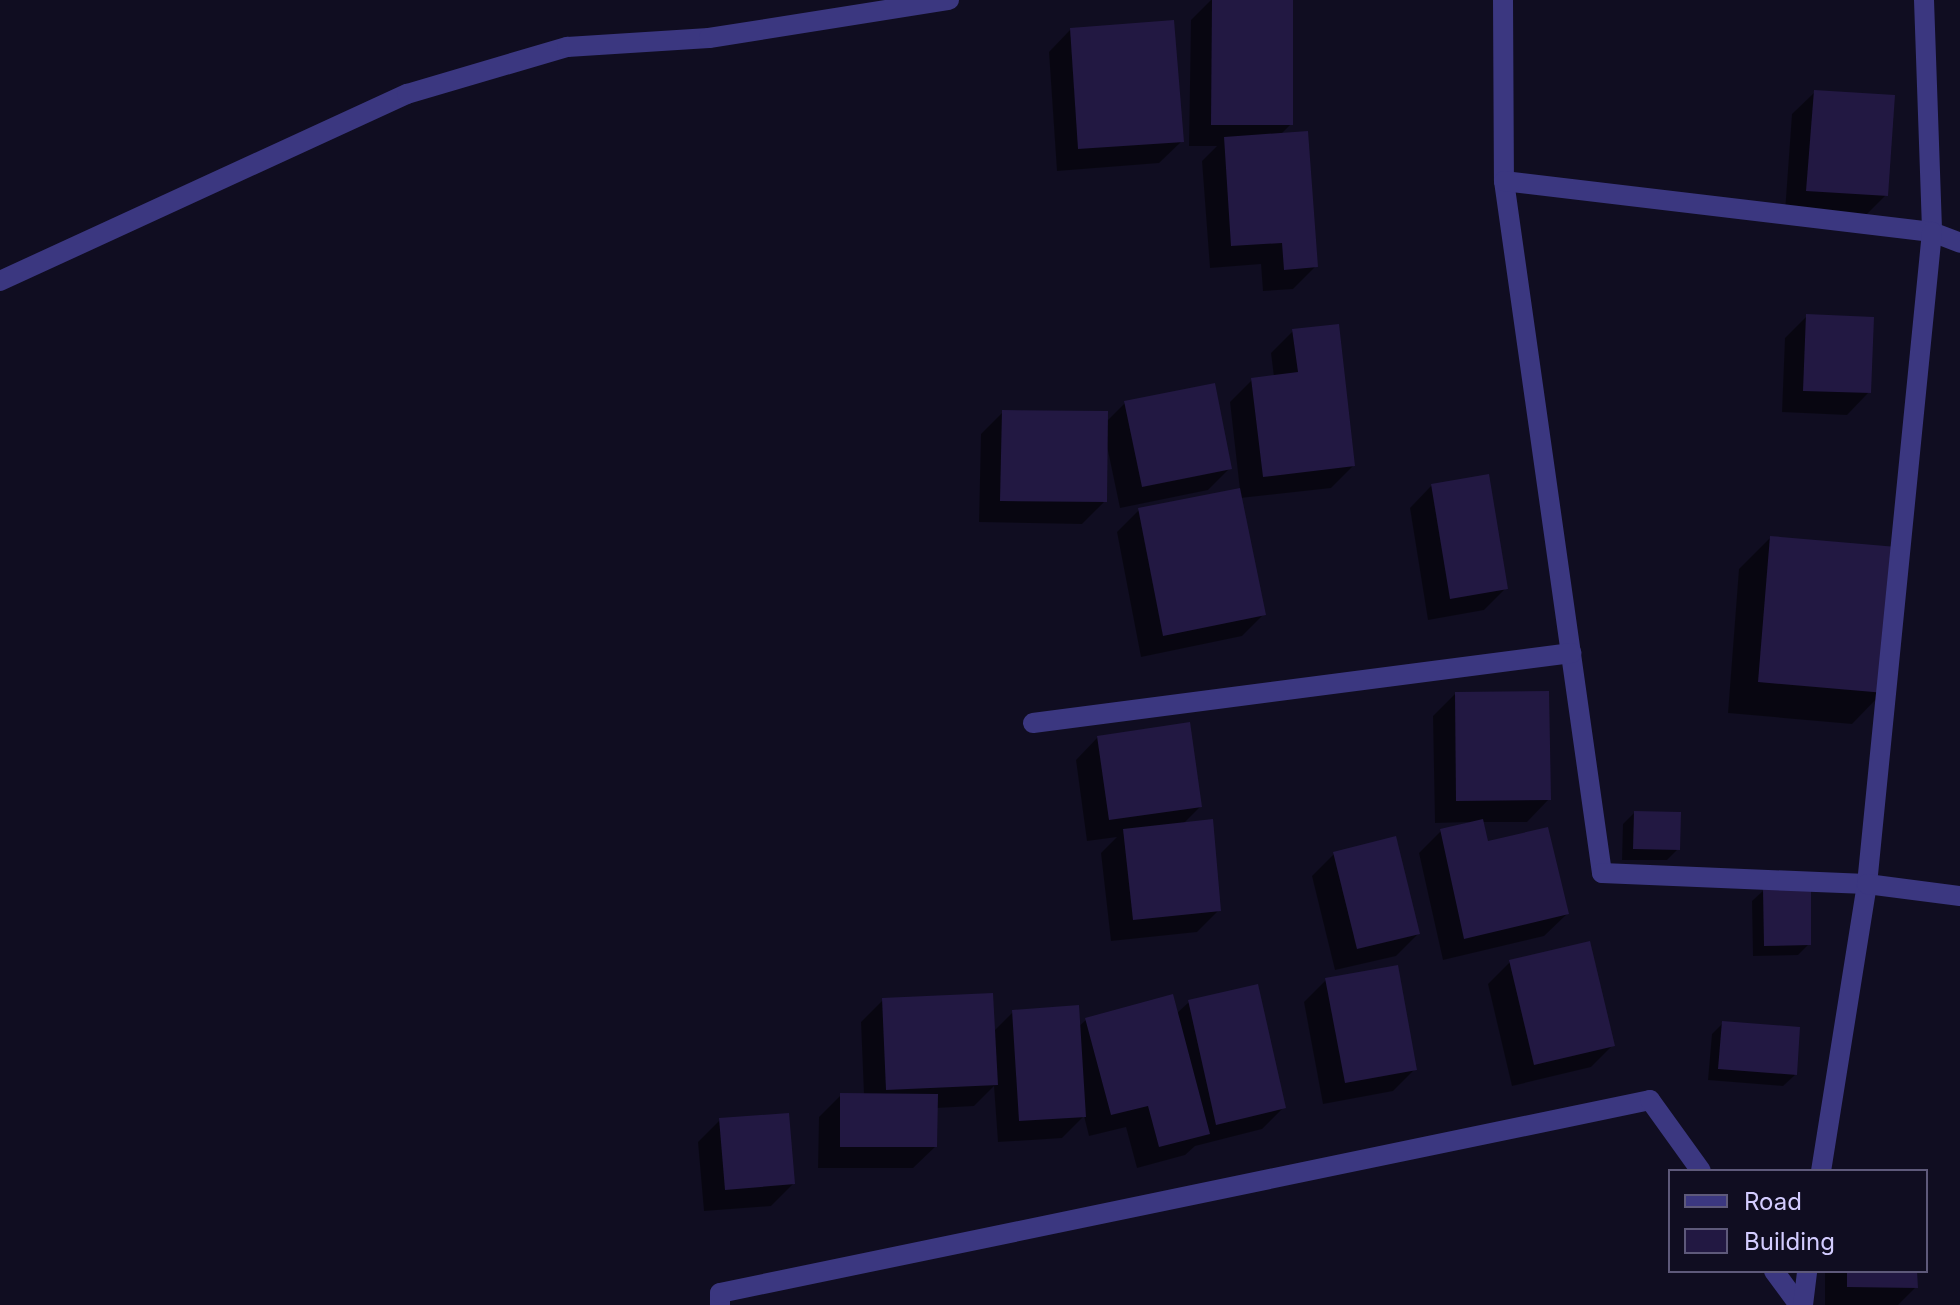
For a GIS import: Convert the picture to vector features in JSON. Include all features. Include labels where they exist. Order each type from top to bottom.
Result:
[{"type":"street","points":[[0,281],[407,94],[567,47],[709,38],[949,0]]},
{"type":"street","points":[[1503,0],[1504,181],[1602,873],[1867,884],[1960,896]]},
{"type":"street","points":[[1821,1169],[1867,884],[1932,232],[1924,0]]},
{"type":"street","points":[[1504,181],[1932,232],[1960,243]]},
{"type":"street","points":[[1033,723],[1571,653]]},
{"type":"street","points":[[720,1305],[720,1293],[1650,1100],[1700,1169]]},
{"type":"street","points":[[1776,1273],[1801,1305]]},
{"type":"street","points":[[1801,1305],[1807,1273]]},
{"type":"building","points":[[1212,0],[1293,0],[1293,125],[1211,125]]},
{"type":"building","points":[[1174,20],[1184,142],[1078,149],[1070,28]]},
{"type":"building","points":[[1814,90],[1895,95],[1888,196],[1806,191]]},
{"type":"building","points":[[1308,131],[1318,267],[1284,270],[1282,243],[1231,246],[1224,137]]},
{"type":"building","points":[[1806,314],[1874,317],[1871,393],[1803,391]]},
{"type":"building","points":[[1339,324],[1355,466],[1263,477],[1251,378],[1298,372],[1292,329]]},
{"type":"building","points":[[1215,383],[1232,469],[1142,487],[1124,401]]},
{"type":"building","points":[[1002,410],[1108,411],[1107,502],[1000,501]]},
{"type":"building","points":[[1489,474],[1508,589],[1450,599],[1431,484]]},
{"type":"building","points":[[1240,488],[1266,615],[1163,636],[1138,508]]},
{"type":"building","points":[[1770,536],[1897,547],[1885,693],[1758,682]]},
{"type":"building","points":[[1549,691],[1551,800],[1456,801],[1455,692]]},
{"type":"building","points":[[1190,722],[1202,807],[1109,820],[1097,736]]},
{"type":"building","points":[[1634,811],[1681,812],[1680,850],[1633,849]]},
{"type":"building","points":[[1213,819],[1221,911],[1133,920],[1123,829]]},
{"type":"building","points":[[1483,819],[1488,841],[1548,827],[1569,914],[1464,939],[1440,829]]},
{"type":"building","points":[[1396,836],[1420,934],[1357,949],[1333,852]]},
{"type":"building","points":[[1811,887],[1811,945],[1764,946],[1763,888]]},
{"type":"building","points":[[1590,941],[1615,1046],[1534,1065],[1509,960]]},
{"type":"building","points":[[1398,965],[1417,1070],[1345,1083],[1325,978]]},
{"type":"building","points":[[1258,984],[1286,1108],[1216,1125],[1188,1000]]},
{"type":"building","points":[[993,993],[998,1085],[886,1090],[882,998]]},
{"type":"building","points":[[1173,994],[1210,1134],[1159,1147],[1148,1106],[1111,1115],[1085,1018]]},
{"type":"building","points":[[1079,1005],[1086,1117],[1019,1121],[1012,1010]]},
{"type":"building","points":[[1722,1021],[1800,1027],[1797,1075],[1718,1069]]},
{"type":"building","points":[[840,1093],[938,1094],[937,1147],[840,1147]]},
{"type":"building","points":[[789,1113],[795,1184],[725,1190],[719,1118]]},
{"type":"building","points":[[1847,1273],[1917,1273],[1918,1288],[1847,1287]]}]
